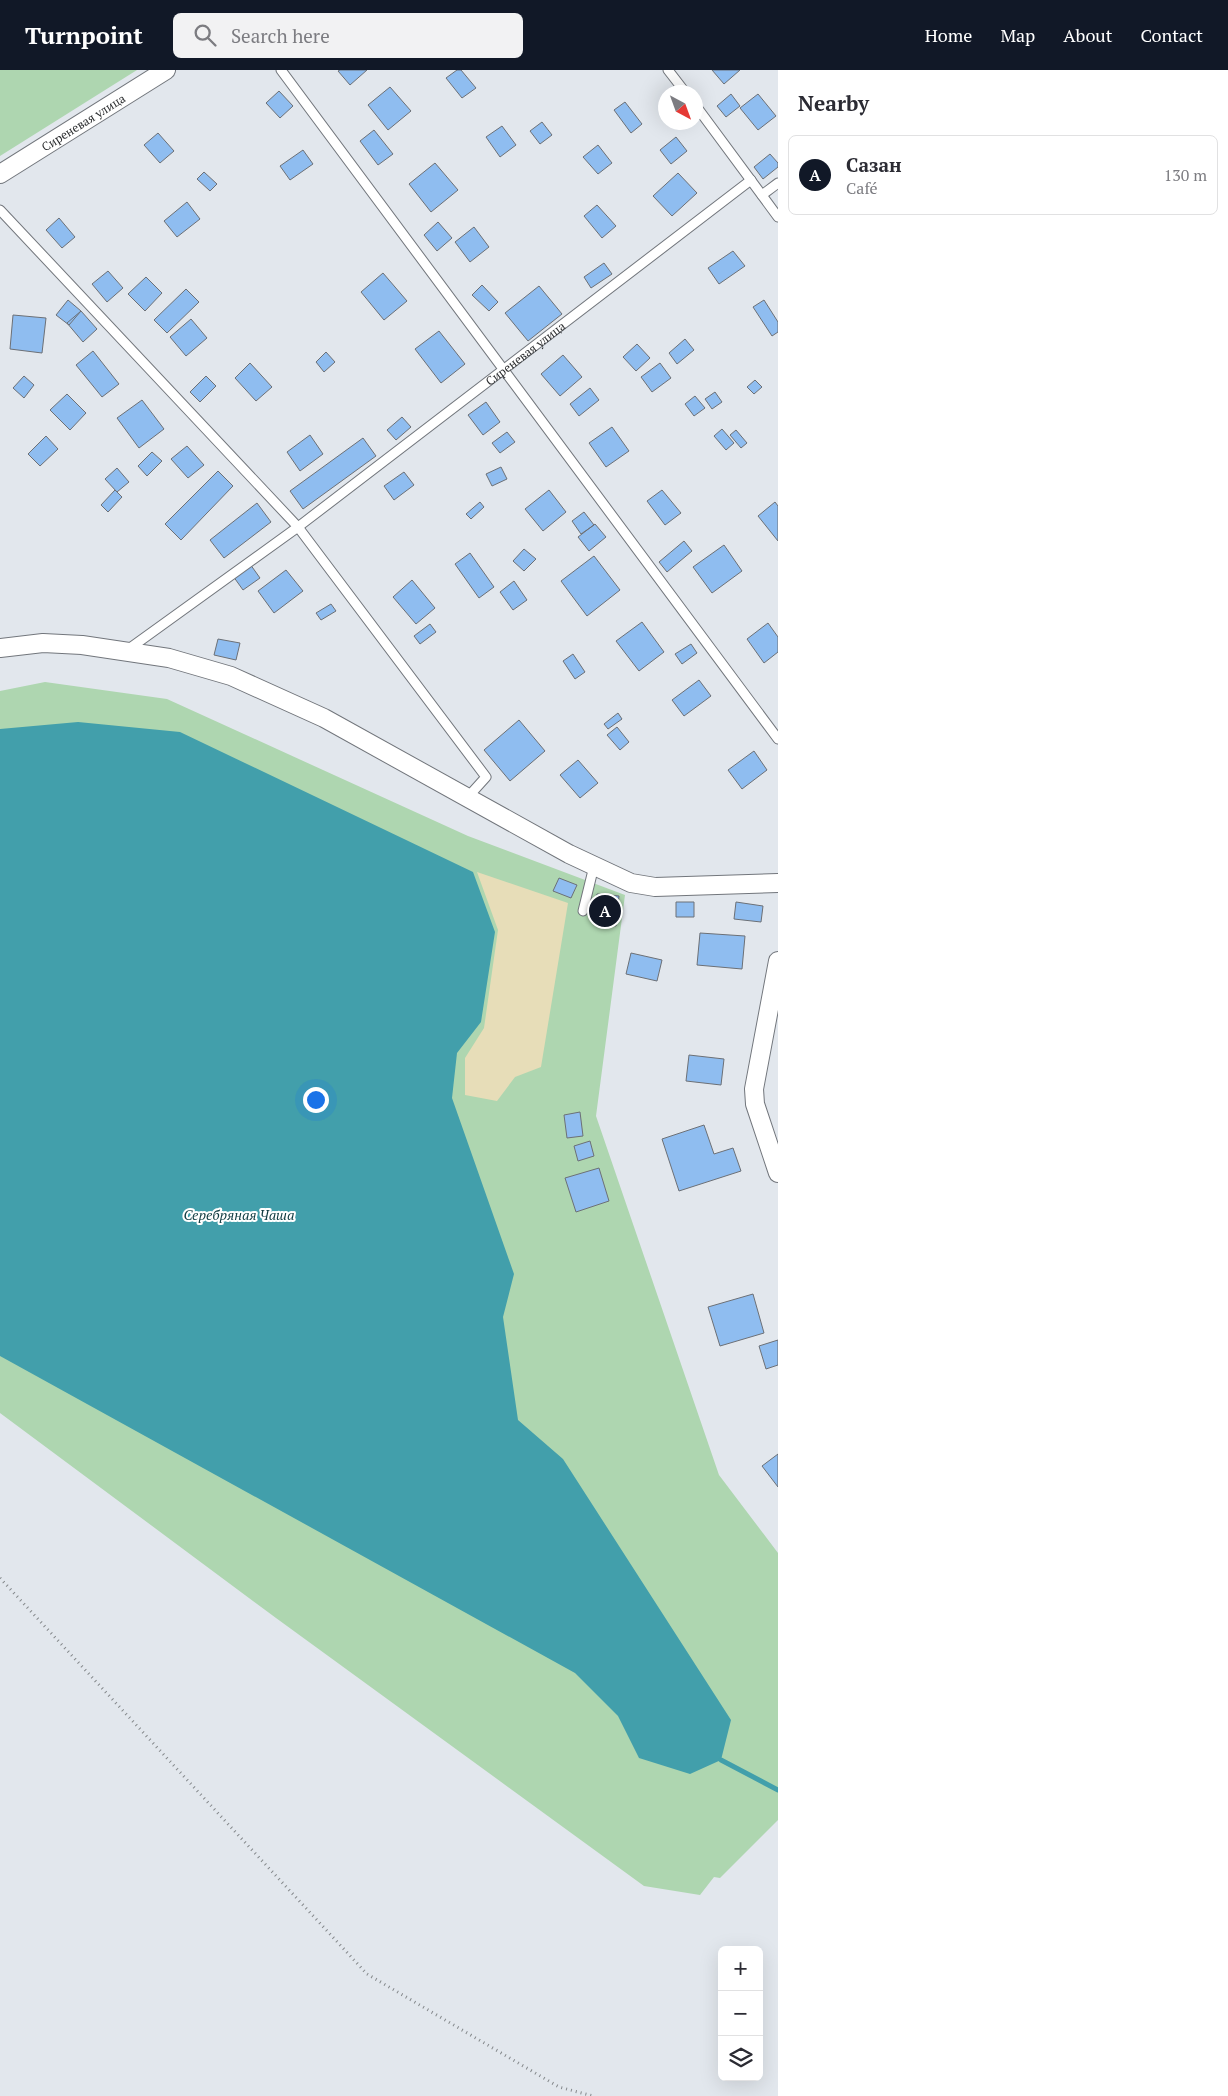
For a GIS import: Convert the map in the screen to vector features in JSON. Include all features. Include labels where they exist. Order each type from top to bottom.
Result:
[{"type":"street","name":"Сиреневая улица","points":[[0,174],[166,70]]},
{"type":"street","points":[[0,648],[43,643],[82,645],[169,658],[231,676],[290,701],[569,854],[631,883],[655,887],[778,883]]},
{"type":"street","points":[[778,961],[754,1089],[754,1104],[778,1173]]},
{"type":"lane","points":[[282,70],[778,739]]},
{"type":"lane","points":[[668,70],[680,85]]},
{"type":"lane","points":[[703,115],[778,216]]},
{"type":"lane","name":"Сиреневая улица","points":[[126,651],[298,527],[751,180]]},
{"type":"lane","points":[[762,195],[778,183]]},
{"type":"lane","points":[[0,210],[298,527],[486,777],[467,798]]},
{"type":"lane","points":[[584,911],[594,866]]},
{"type":"path","points":[[0,1578],[367,1974],[559,2087],[593,2096]]},
{"type":"green space","points":[[0,70],[137,70],[0,156]]},
{"type":"green space","name":"Серебряная Чаша","points":[[45,682],[167,699],[468,836],[625,895],[596,1116],[719,1475],[778,1553],[778,1820],[720,1878],[714,1877],[700,1895],[644,1886],[276,1618],[0,1413],[0,691]]},
{"type":"sand","points":[[477,872],[568,903],[541,1067],[515,1077],[497,1101],[465,1095],[465,1058],[484,1028],[498,930]]},
{"type":"water","name":"Серебряная Чаша","points":[[78,722],[180,732],[473,872],[495,932],[481,1022],[457,1053],[452,1098],[514,1274],[503,1317],[518,1420],[563,1459],[731,1720],[721,1760],[690,1774],[639,1758],[618,1716],[575,1673],[0,1356],[0,729]]},
{"type":"building","points":[[367,70],[350,85],[338,71]]},
{"type":"building","points":[[457,70],[461,70],[476,88],[462,98],[446,78]]},
{"type":"building","points":[[712,70],[740,70],[724,84]]},
{"type":"building","points":[[390,87],[411,111],[388,130],[368,105]]},
{"type":"building","points":[[279,91],[293,106],[280,118],[266,103]]},
{"type":"building","points":[[731,94],[740,106],[726,117],[717,106]]},
{"type":"building","points":[[758,94],[776,116],[758,130],[740,108]]},
{"type":"building","points":[[625,102],[642,124],[631,133],[614,110]]},
{"type":"building","points":[[542,122],[552,135],[540,144],[530,131]]},
{"type":"building","points":[[502,126],[516,145],[500,157],[486,137]]},
{"type":"building","points":[[374,130],[393,154],[378,165],[360,141]]},
{"type":"building","points":[[158,133],[174,151],[160,163],[144,145]]},
{"type":"building","points":[[676,137],[687,151],[671,164],[660,150]]},
{"type":"building","points":[[598,145],[612,163],[598,174],[583,157]]},
{"type":"building","points":[[303,150],[313,164],[290,180],[280,166]]},
{"type":"building","points":[[770,154],[778,163],[778,167],[763,179],[754,167]]},
{"type":"building","points":[[435,163],[458,190],[431,212],[409,184]]},
{"type":"building","points":[[204,172],[217,184],[210,191],[197,179]]},
{"type":"building","points":[[678,173],[697,193],[672,216],[653,196]]},
{"type":"building","points":[[187,202],[200,219],[177,237],[164,221]]},
{"type":"building","points":[[597,205],[616,226],[602,238],[584,216]]},
{"type":"building","points":[[59,218],[75,237],[62,248],[46,230]]},
{"type":"building","points":[[438,222],[452,238],[437,251],[424,235]]},
{"type":"building","points":[[474,227],[489,247],[470,262],[455,242]]},
{"type":"building","points":[[733,251],[745,266],[719,284],[708,268]]},
{"type":"building","points":[[604,263],[612,274],[591,288],[584,277]]},
{"type":"building","points":[[108,271],[123,288],[107,302],[92,284]]},
{"type":"building","points":[[383,273],[407,301],[384,320],[361,292]]},
{"type":"building","points":[[146,277],[162,293],[145,311],[128,294]]},
{"type":"building","points":[[482,285],[498,302],[489,311],[472,295]]},
{"type":"building","points":[[539,286],[562,314],[528,341],[505,313]]},
{"type":"building","points":[[186,289],[199,302],[167,333],[154,320]]},
{"type":"building","points":[[68,300],[81,311],[69,325],[56,315]]},
{"type":"building","points":[[764,300],[778,322],[778,332],[772,336],[753,307]]},
{"type":"building","points":[[81,311],[97,329],[83,342],[67,323]]},
{"type":"building","points":[[13,315],[46,318],[42,353],[10,349]]},
{"type":"building","points":[[191,319],[207,338],[186,356],[170,337]]},
{"type":"building","points":[[439,331],[465,364],[441,383],[415,349]]},
{"type":"building","points":[[685,339],[694,350],[677,364],[669,353]]},
{"type":"building","points":[[637,344],[650,358],[636,371],[623,357]]},
{"type":"building","points":[[93,351],[119,384],[102,397],[76,365]]},
{"type":"building","points":[[326,352],[335,362],[324,372],[316,362]]},
{"type":"building","points":[[563,355],[582,377],[560,396],[541,374]]},
{"type":"building","points":[[250,363],[272,387],[256,401],[235,378]]},
{"type":"building","points":[[660,363],[671,378],[652,392],[641,377]]},
{"type":"building","points":[[24,376],[34,385],[24,398],[13,388]]},
{"type":"building","points":[[206,376],[216,386],[200,402],[190,392]]},
{"type":"building","points":[[755,380],[762,387],[754,394],[747,387]]},
{"type":"building","points":[[590,388],[599,400],[579,416],[570,404]]},
{"type":"building","points":[[715,392],[722,402],[712,409],[705,399]]},
{"type":"building","points":[[67,394],[86,413],[70,430],[50,410]]},
{"type":"building","points":[[695,396],[705,408],[694,416],[685,404]]},
{"type":"building","points":[[142,400],[164,429],[139,448],[117,418]]},
{"type":"building","points":[[486,402],[500,422],[483,435],[468,415]]},
{"type":"building","points":[[402,417],[411,427],[396,440],[387,430]]},
{"type":"building","points":[[612,427],[629,451],[606,467],[589,443]]},
{"type":"building","points":[[722,429],[734,443],[726,450],[714,436]]},
{"type":"building","points":[[736,430],[747,443],[741,448],[730,435]]},
{"type":"building","points":[[507,432],[515,442],[500,453],[492,443]]},
{"type":"building","points":[[310,435],[323,454],[300,471],[287,452]]},
{"type":"building","points":[[46,436],[58,449],[40,466],[28,454]]},
{"type":"building","points":[[363,438],[376,456],[303,509],[290,491]]},
{"type":"building","points":[[187,446],[204,465],[188,478],[171,459]]},
{"type":"building","points":[[152,452],[162,461],[147,476],[138,466]]},
{"type":"building","points":[[501,467],[507,479],[492,486],[486,474]]},
{"type":"building","points":[[117,468],[129,482],[117,492],[105,479]]},
{"type":"building","points":[[218,471],[233,486],[181,540],[165,524]]},
{"type":"building","points":[[404,472],[414,485],[394,500],[384,486]]},
{"type":"building","points":[[115,490],[122,497],[108,512],[101,505]]},
{"type":"building","points":[[549,490],[566,512],[543,531],[525,509]]},
{"type":"building","points":[[662,490],[681,513],[665,525],[647,501]]},
{"type":"building","points":[[480,502],[484,507],[471,519],[466,514]]},
{"type":"building","points":[[775,502],[778,506],[778,541],[758,516]]},
{"type":"building","points":[[257,503],[271,522],[224,558],[210,540]]},
{"type":"building","points":[[584,512],[594,525],[581,534],[572,521]]},
{"type":"building","points":[[595,524],[606,537],[589,551],[578,537]]},
{"type":"building","points":[[684,541],[692,551],[667,572],[659,562]]},
{"type":"building","points":[[724,545],[742,571],[712,593],[693,567]]},
{"type":"building","points":[[524,549],[536,559],[524,571],[513,561]]},
{"type":"building","points":[[470,553],[494,587],[479,598],[455,564]]},
{"type":"building","points":[[594,556],[620,590],[587,616],[561,581]]},
{"type":"building","points":[[250,564],[260,578],[243,590],[233,576]]},
{"type":"building","points":[[286,570],[303,591],[274,613],[258,591]]},
{"type":"building","points":[[412,580],[435,608],[416,624],[393,597]]},
{"type":"building","points":[[514,581],[527,600],[513,610],[500,592]]},
{"type":"building","points":[[331,604],[336,611],[321,620],[316,613]]},
{"type":"building","points":[[642,622],[664,652],[639,671],[616,641]]},
{"type":"building","points":[[768,623],[778,637],[778,652],[764,663],[747,639]]},
{"type":"building","points":[[430,624],[436,632],[420,644],[414,636]]},
{"type":"building","points":[[218,639],[240,643],[236,660],[214,655]]},
{"type":"building","points":[[691,644],[697,653],[682,664],[675,654]]},
{"type":"building","points":[[573,654],[585,672],[575,679],[563,661]]},
{"type":"building","points":[[699,680],[711,696],[684,716],[672,700]]},
{"type":"building","points":[[618,713],[622,719],[608,729],[604,724]]},
{"type":"building","points":[[519,720],[545,751],[510,781],[484,750]]},
{"type":"building","points":[[617,727],[629,742],[620,750],[607,735]]},
{"type":"building","points":[[754,751],[767,770],[742,789],[728,770]]},
{"type":"building","points":[[578,760],[598,783],[580,798],[560,775]]},
{"type":"building","points":[[559,878],[577,885],[571,898],[553,891]]},
{"type":"building","points":[[597,894],[619,896],[616,926],[593,923]]},
{"type":"building","points":[[676,902],[694,902],[694,917],[676,917]]},
{"type":"building","points":[[736,902],[763,906],[761,922],[734,919]]},
{"type":"building","points":[[700,933],[745,936],[742,969],[697,965]]},
{"type":"building","points":[[631,953],[662,960],[657,981],[626,974]]},
{"type":"building","points":[[689,1055],[724,1059],[721,1085],[686,1081]]},
{"type":"building","points":[[580,1112],[583,1136],[567,1138],[564,1115]]},
{"type":"building","points":[[704,1125],[714,1154],[733,1148],[741,1171],[679,1191],[662,1139]]},
{"type":"building","points":[[590,1141],[594,1156],[578,1161],[574,1146]]},
{"type":"building","points":[[599,1168],[609,1201],[576,1212],[565,1178]]},
{"type":"building","points":[[753,1294],[764,1333],[720,1346],[708,1307]]},
{"type":"building","points":[[778,1340],[778,1365],[766,1369],[759,1346]]},
{"type":"building","points":[[778,1454],[778,1487],[762,1466]]},
{"type":"waterway","points":[[721,1760],[778,1790]]},
{"type":"place","name":"Сазан","points":[[605,911]]}]
